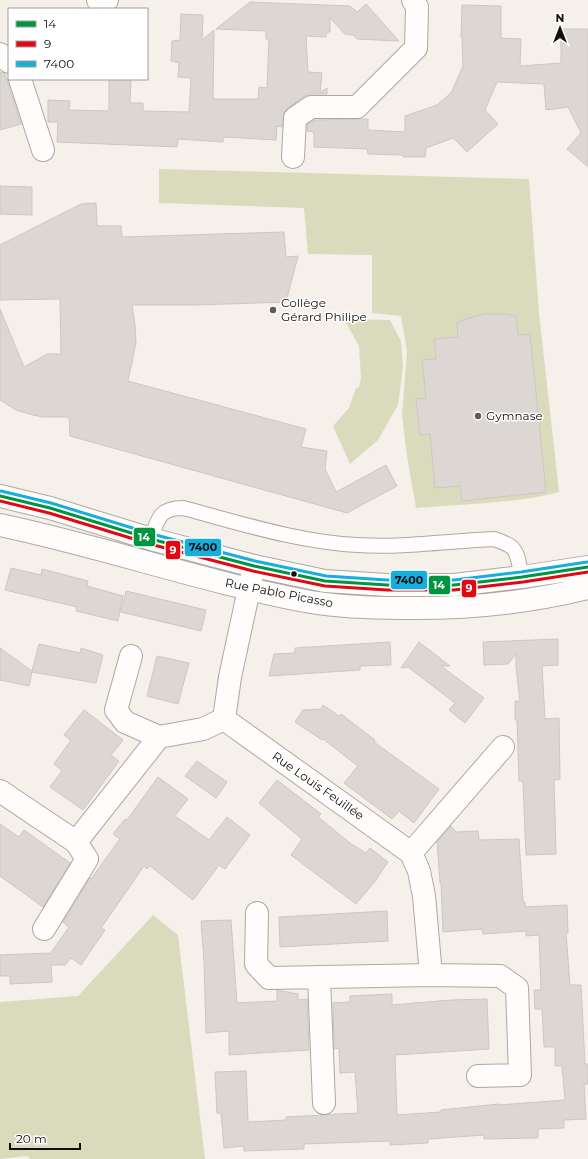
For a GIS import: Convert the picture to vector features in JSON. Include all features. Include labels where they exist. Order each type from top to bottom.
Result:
[{"type":"street","points":[[98,0],[107,0]]},
{"type":"street","points":[[293,157],[295,118],[311,107],[357,107],[416,48],[417,7],[413,0]]},
{"type":"street","points":[[0,54],[8,61]]},
{"type":"street","points":[[20,80],[43,150]]},
{"type":"street","name":"Rue Pablo Picasso","points":[[0,496],[50,508],[150,538],[254,566],[325,582],[387,585],[454,585],[588,567]]},
{"type":"street","name":"Rue Pablo Picasso","points":[[0,525],[80,544],[193,576],[313,602],[373,608],[439,609],[506,604],[569,593],[588,588]]},
{"type":"street","points":[[131,656],[116,710],[124,722],[159,737],[203,729],[224,719],[230,677],[254,566]]},
{"type":"street","name":"Rue Louis Feuillée","points":[[224,719],[411,853]]},
{"type":"street","points":[[76,842],[159,737]]},
{"type":"street","points":[[431,975],[424,896],[419,871],[411,853],[503,747]]},
{"type":"street","points":[[0,792],[76,842],[87,858],[44,929]]},
{"type":"street","points":[[257,913],[256,964],[269,978],[431,975],[500,976],[517,988],[520,1075],[478,1076]]},
{"type":"street","points":[[319,977],[324,1103]]},
{"type":"lane","points":[[150,538],[159,516],[164,511],[173,508],[183,508],[317,541],[357,545],[388,546],[494,538],[506,542],[516,550],[522,577]]},
{"type":"green space","points":[[159,169],[529,179],[539,313],[559,492],[524,499],[416,508],[402,416],[407,351],[401,316],[372,313],[372,255],[308,254],[304,208],[159,203]]},
{"type":"green space","points":[[344,319],[390,320],[401,341],[403,367],[398,405],[378,440],[350,464],[333,426],[349,408],[356,388],[359,387],[361,378],[359,346]]},
{"type":"green space","points":[[153,915],[178,935],[205,1159],[30,1159],[28,1156],[0,1159],[0,1002],[78,996]]},
{"type":"building","points":[[250,2],[350,6],[357,12],[366,4],[399,41],[357,39],[353,35],[345,34],[330,18],[330,32],[327,32],[326,37],[306,36],[308,72],[322,73],[320,93],[327,88],[327,94],[311,94],[304,96],[288,108],[284,112],[282,127],[277,126],[276,140],[223,137],[223,142],[178,139],[177,147],[57,142],[58,122],[48,122],[48,100],[70,101],[69,110],[107,111],[109,110],[109,80],[131,80],[130,103],[143,103],[143,111],[189,112],[191,78],[178,77],[179,63],[171,61],[172,41],[180,40],[181,14],[203,15],[202,40],[214,30],[213,99],[258,99],[259,87],[267,88],[269,39],[266,39],[266,31],[216,29]]},
{"type":"building","points":[[462,5],[501,6],[501,38],[521,39],[520,66],[561,63],[561,29],[588,29],[588,167],[567,149],[581,133],[568,107],[546,110],[544,84],[497,82],[485,110],[498,124],[467,152],[453,138],[426,148],[425,157],[368,154],[367,149],[314,147],[314,132],[307,131],[307,125],[315,120],[368,119],[368,130],[405,132],[405,116],[437,105],[451,93],[463,66],[461,37]]},
{"type":"building","points":[[3,72],[5,74],[21,124],[0,130],[0,73]]},
{"type":"building","points":[[0,186],[32,187],[32,215],[0,214]]},
{"type":"building","points":[[96,203],[97,226],[121,226],[122,237],[284,232],[286,257],[298,256],[286,302],[198,305],[132,305],[136,343],[128,381],[306,429],[301,447],[327,451],[325,469],[336,492],[386,465],[397,486],[347,513],[70,436],[69,417],[43,417],[33,415],[16,410],[0,400],[0,309],[24,367],[47,354],[61,354],[60,299],[0,300],[0,245],[81,204]]},
{"type":"building","name":"Gymnase","points":[[485,314],[505,314],[516,316],[518,335],[530,334],[546,492],[462,501],[460,486],[435,488],[430,434],[420,435],[416,399],[426,398],[422,360],[436,359],[434,339],[458,337],[457,323]]},
{"type":"building","points":[[11,568],[41,575],[42,569],[88,581],[87,586],[123,596],[118,621],[76,611],[77,607],[5,590]]},
{"type":"building","points":[[126,591],[206,610],[201,631],[121,612]]},
{"type":"building","points":[[558,639],[558,665],[542,666],[545,719],[559,718],[560,779],[554,780],[556,854],[526,855],[523,781],[519,781],[517,720],[515,720],[515,701],[520,701],[516,654],[508,664],[484,665],[483,642]]},
{"type":"building","points":[[390,642],[391,665],[360,666],[360,670],[269,676],[274,654],[295,653],[295,648]]},
{"type":"building","points":[[419,642],[450,666],[441,666],[484,698],[465,723],[449,710],[455,703],[408,667],[401,668]]},
{"type":"building","points":[[39,644],[80,653],[81,648],[103,655],[96,683],[32,672],[29,686],[0,680],[0,648],[32,671]]},
{"type":"building","points":[[157,656],[189,663],[178,704],[147,696]]},
{"type":"building","points":[[323,705],[339,716],[341,714],[375,740],[374,742],[439,789],[414,823],[399,811],[392,819],[344,783],[358,766],[323,739],[322,740],[295,722],[303,710],[321,709]]},
{"type":"building","points":[[84,710],[123,740],[111,755],[119,761],[83,810],[50,787],[62,771],[54,764],[71,740],[64,735]]},
{"type":"building","points":[[197,761],[227,782],[216,798],[185,776]]},
{"type":"building","points":[[158,777],[188,799],[175,816],[209,840],[227,817],[250,835],[225,869],[219,865],[193,900],[150,866],[147,869],[144,866],[101,928],[105,930],[81,965],[71,958],[65,965],[51,965],[52,982],[10,984],[10,976],[0,976],[0,955],[50,954],[69,927],[63,922],[90,878],[91,879],[120,839],[113,834],[125,819],[127,820]]},
{"type":"building","points":[[277,780],[321,814],[318,817],[350,843],[366,853],[370,848],[388,862],[376,880],[356,904],[291,855],[302,839],[259,803]]},
{"type":"building","points":[[0,824],[19,837],[24,830],[70,863],[43,907],[0,876]]},
{"type":"building","points":[[451,826],[456,832],[478,831],[479,840],[519,839],[523,902],[525,902],[525,907],[567,905],[568,933],[566,933],[570,985],[581,985],[585,1064],[588,1064],[588,1084],[584,1084],[586,1119],[564,1120],[564,1128],[538,1129],[538,1138],[484,1139],[484,1135],[428,1139],[428,1143],[390,1145],[390,1141],[304,1144],[304,1149],[244,1151],[244,1146],[224,1148],[221,1113],[217,1113],[215,1072],[246,1071],[248,1122],[286,1120],[286,1117],[358,1113],[355,1072],[340,1073],[339,1048],[334,1049],[333,1003],[350,1002],[350,996],[392,994],[392,1005],[451,1000],[487,999],[489,1049],[395,1055],[397,1115],[441,1112],[441,1110],[499,1104],[565,1100],[562,1066],[555,1066],[555,1047],[544,1047],[542,1009],[535,1009],[534,990],[541,990],[539,935],[526,936],[526,931],[483,934],[482,929],[443,932],[441,883],[437,842]]},
{"type":"building","points":[[387,911],[388,941],[280,947],[279,917]]},
{"type":"building","points":[[231,920],[237,1003],[277,1001],[277,990],[298,994],[298,1000],[307,999],[309,1050],[229,1055],[229,1031],[206,1033],[204,961],[201,921]]},
{"type":"transit line","name":"7400","points":[[1,491],[51,503],[152,534],[255,561],[326,576],[387,580],[454,580],[587,562]]},
{"type":"transit line","name":"14","points":[[0,496],[50,508],[151,539],[254,566],[325,581],[387,585],[454,585],[588,567]]},
{"type":"transit line","name":"9","points":[[0,501],[49,513],[150,544],[253,571],[325,586],[387,590],[454,590],[523,582],[588,572]]},
{"type":"place","name":"Collège Gérard Philipe","points":[[273,310]]},
{"type":"place","name":"Gymnase","points":[[478,416]]}]
